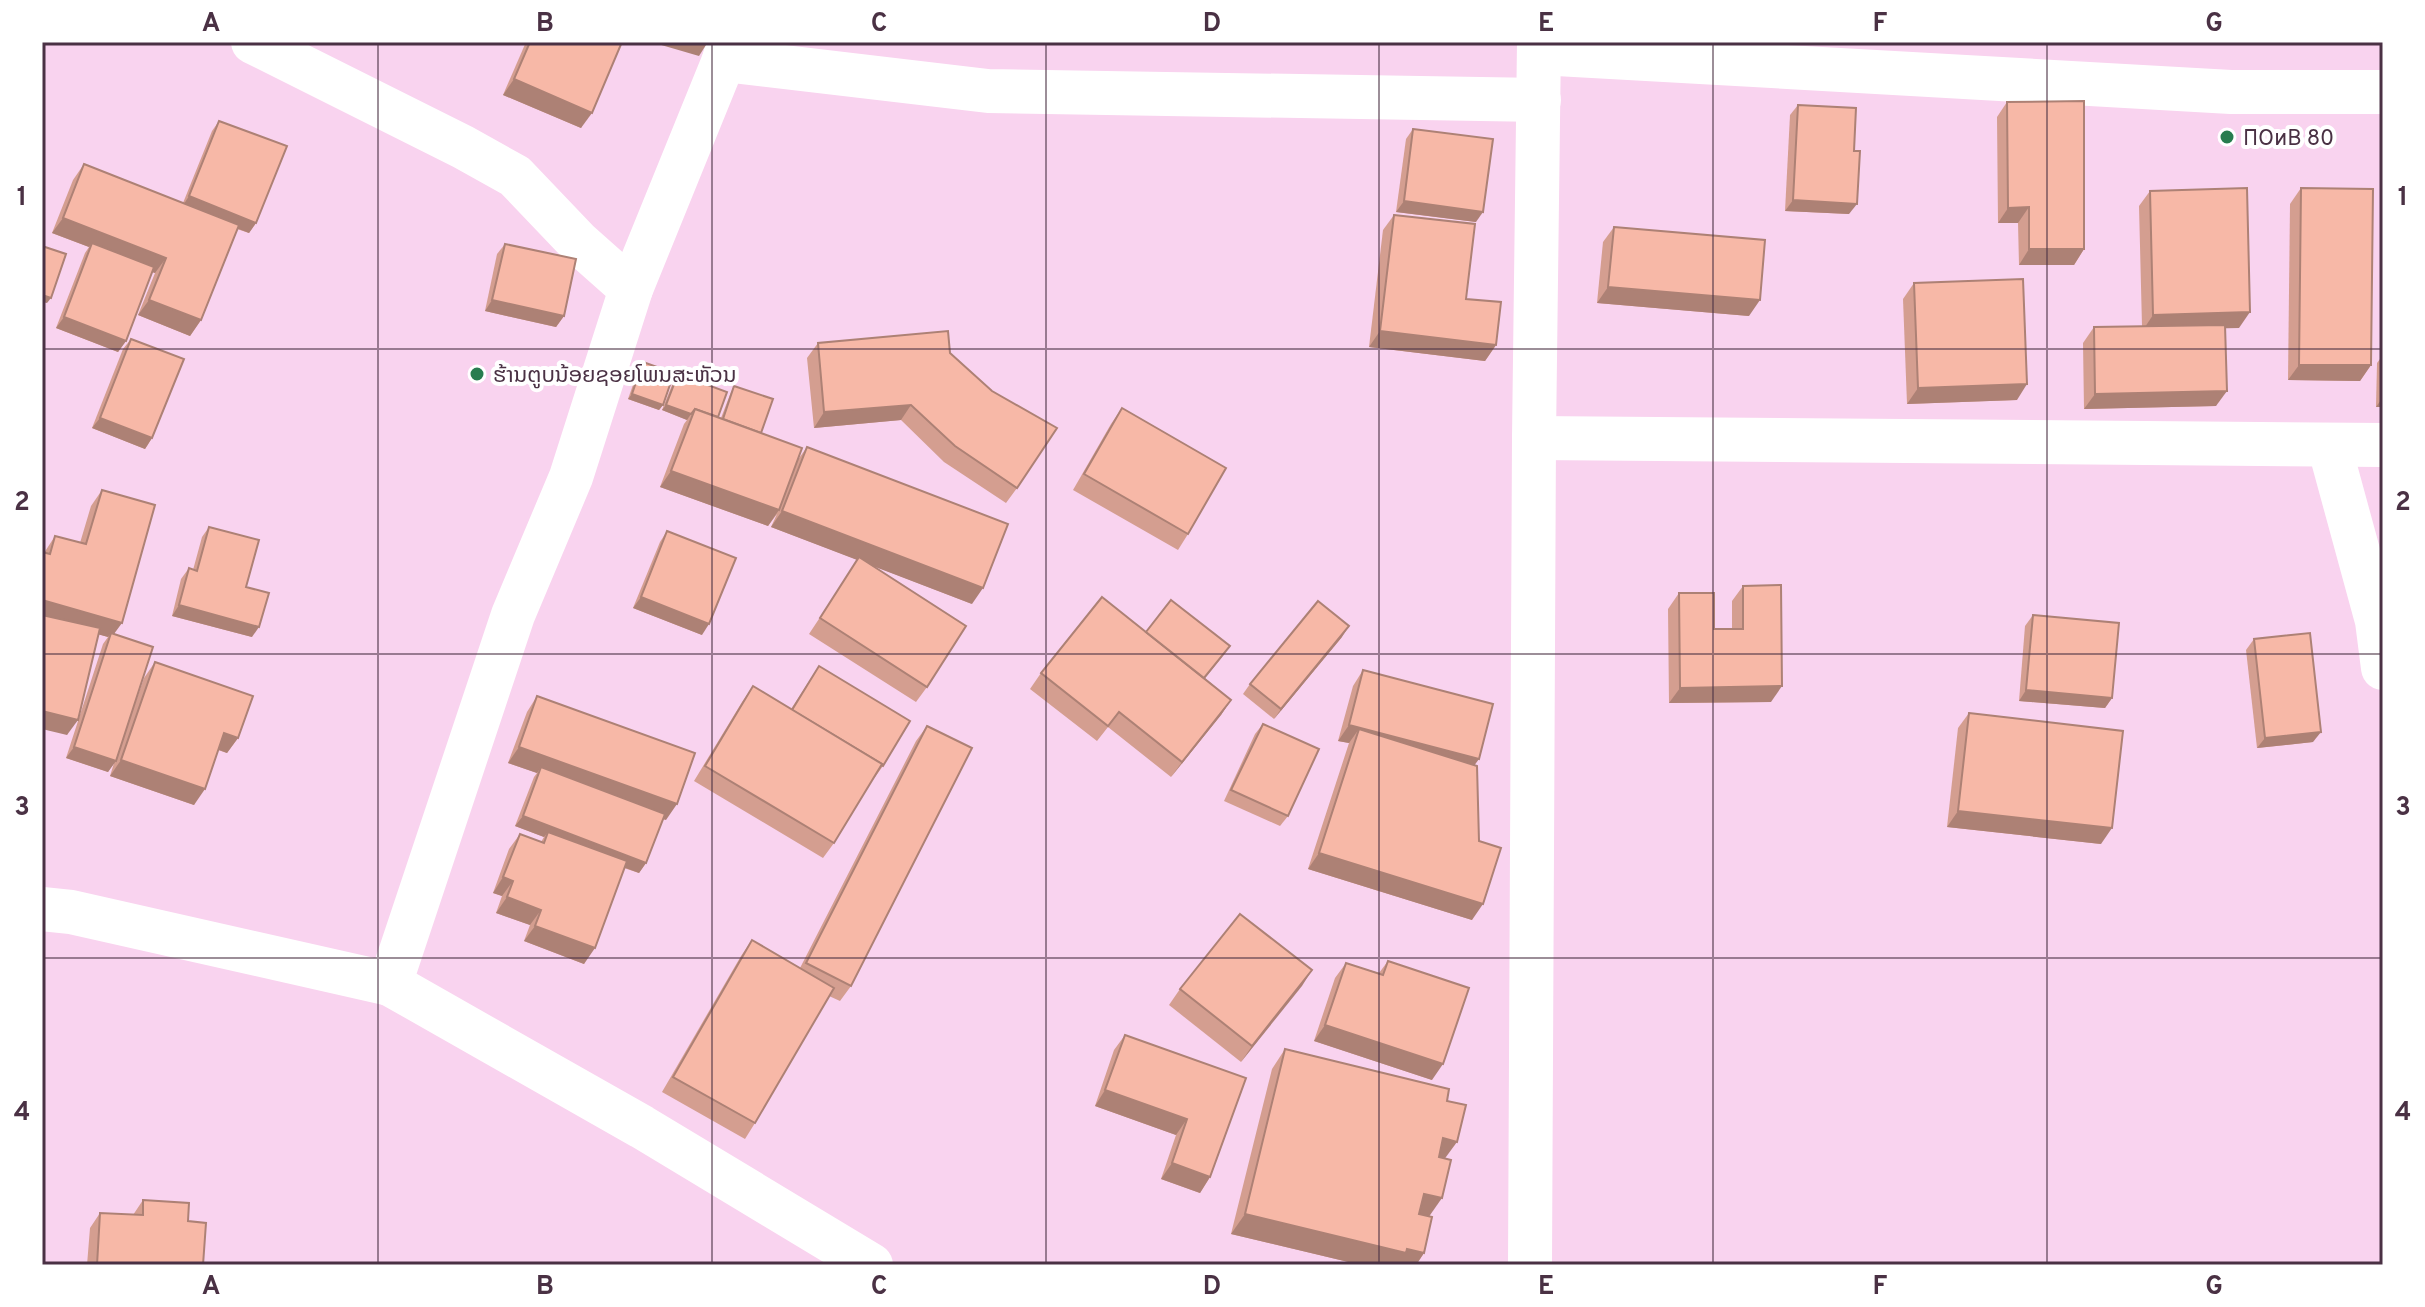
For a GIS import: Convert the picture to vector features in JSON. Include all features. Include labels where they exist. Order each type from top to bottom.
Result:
[{"type":"street","points":[[253,42],[515,176],[578,242],[631,289]]},
{"type":"street","points":[[1530,1265],[1539,48],[2231,92],[2383,92]]},
{"type":"street","points":[[390,984],[513,615],[571,477],[631,289],[726,51],[988,91],[1539,100]]},
{"type":"street","points":[[1534,438],[2383,445]]},
{"type":"street","points":[[2329,445],[2377,621],[2383,668]]},
{"type":"street","points":[[42,909],[71,912],[390,984],[642,1127],[871,1265]]},
{"type":"building","points":[[530,42],[622,42],[592,113],[514,79]]},
{"type":"building","points":[[2084,101],[2084,249],[2029,249],[2029,207],[2008,208],[2007,102]]},
{"type":"building","points":[[1798,105],[1856,108],[1854,151],[1860,151],[1857,204],[1793,200]]},
{"type":"building","points":[[219,121],[287,146],[256,223],[189,196]]},
{"type":"building","points":[[1413,129],[1493,139],[1483,212],[1404,201]]},
{"type":"building","points":[[84,164],[239,225],[201,320],[149,300],[166,258],[63,218]]},
{"type":"building","points":[[2247,188],[2250,312],[2153,315],[2150,191]]},
{"type":"building","points":[[2301,188],[2373,189],[2371,365],[2299,365]]},
{"type":"building","points":[[1394,215],[1475,224],[1466,299],[1501,302],[1496,345],[1380,331]]},
{"type":"building","points":[[1614,227],[1765,240],[1760,300],[1608,287]]},
{"type":"building","points":[[92,243],[154,267],[126,341],[64,317]]},
{"type":"building","points":[[505,244],[576,259],[564,316],[492,300]]},
{"type":"building","points":[[42,246],[66,254],[51,298],[42,295]]},
{"type":"building","points":[[2023,279],[2027,384],[1918,388],[1914,283]]},
{"type":"building","points":[[2225,325],[2227,391],[2095,394],[2094,327]]},
{"type":"building","points":[[948,331],[950,353],[992,391],[1057,428],[1017,488],[955,446],[911,405],[824,412],[818,343]]},
{"type":"building","points":[[131,339],[184,359],[152,438],[100,418]]},
{"type":"building","points":[[643,362],[674,373],[663,405],[632,394]]},
{"type":"building","points":[[678,374],[727,392],[718,417],[695,409],[691,414],[666,405]]},
{"type":"building","points":[[734,386],[773,399],[761,433],[723,419]]},
{"type":"building","points":[[1122,408],[1226,468],[1188,534],[1084,474]]},
{"type":"building","points":[[695,409],[802,448],[779,510],[671,471]]},
{"type":"building","points":[[807,447],[1008,524],[983,588],[782,511]]},
{"type":"building","points":[[102,490],[155,505],[122,623],[42,600],[42,552],[50,554],[55,536],[86,544]]},
{"type":"building","points":[[209,527],[259,540],[246,587],[269,593],[259,627],[179,605],[189,568],[197,571]]},
{"type":"building","points":[[667,531],[736,558],[709,624],[641,597]]},
{"type":"building","points":[[859,557],[966,626],[927,687],[820,618]]},
{"type":"building","points":[[1781,585],[1782,686],[1680,688],[1679,593],[1714,593],[1714,629],[1743,629],[1743,586]]},
{"type":"building","points":[[1102,597],[1231,700],[1182,762],[1119,712],[1108,726],[1041,673]]},
{"type":"building","points":[[1171,600],[1230,646],[1204,678],[1146,632]]},
{"type":"building","points":[[1318,601],[1349,626],[1281,709],[1250,684]]},
{"type":"building","points":[[42,615],[100,628],[78,720],[42,711]]},
{"type":"building","points":[[2033,615],[2119,623],[2112,698],[2026,690]]},
{"type":"building","points":[[111,633],[153,647],[116,761],[74,747]]},
{"type":"building","points":[[2310,633],[2321,732],[2265,738],[2254,639]]},
{"type":"building","points":[[155,662],[253,696],[238,738],[224,733],[205,789],[121,760]]},
{"type":"building","points":[[819,666],[910,721],[883,766],[792,710]]},
{"type":"building","points":[[1363,670],[1493,704],[1479,759],[1349,725]]},
{"type":"building","points":[[753,686],[882,764],[834,843],[705,766]]},
{"type":"building","points":[[537,696],[695,753],[677,804],[519,747]]},
{"type":"building","points":[[1969,713],[2123,731],[2112,828],[1958,811]]},
{"type":"building","points":[[1263,724],[1319,749],[1288,816],[1231,790]]},
{"type":"building","points":[[927,726],[972,748],[851,986],[806,963]]},
{"type":"building","points":[[1359,729],[1477,766],[1479,841],[1501,848],[1483,904],[1319,853]]},
{"type":"building","points":[[541,767],[665,814],[646,863],[523,816]]},
{"type":"building","points":[[548,832],[627,861],[595,948],[535,926],[541,910],[507,897],[513,881],[503,877],[520,834],[544,843]]},
{"type":"building","points":[[1240,914],[1312,970],[1252,1046],[1180,989]]},
{"type":"building","points":[[752,940],[834,988],[755,1123],[673,1077]]},
{"type":"building","points":[[1388,961],[1469,988],[1443,1064],[1325,1025],[1346,963],[1383,975]]},
{"type":"building","points":[[1125,1035],[1246,1078],[1210,1177],[1172,1163],[1187,1119],[1105,1090]]},
{"type":"building","points":[[1285,1049],[1449,1089],[1447,1101],[1466,1105],[1457,1142],[1443,1138],[1439,1157],[1451,1160],[1442,1198],[1424,1194],[1419,1214],[1432,1217],[1424,1253],[1407,1249],[1406,1253],[1245,1214]]},
{"type":"building","points":[[143,1200],[189,1203],[188,1221],[206,1223],[203,1265],[97,1265],[100,1213],[143,1215]]},
{"type":"place","name":"ПОиВ 80","points":[[2227,137]]},
{"type":"place","name":"ຮ້ານຕູບນ້ອຍຊອຍໂພນສະຫັວນ","points":[[477,374]]}]
